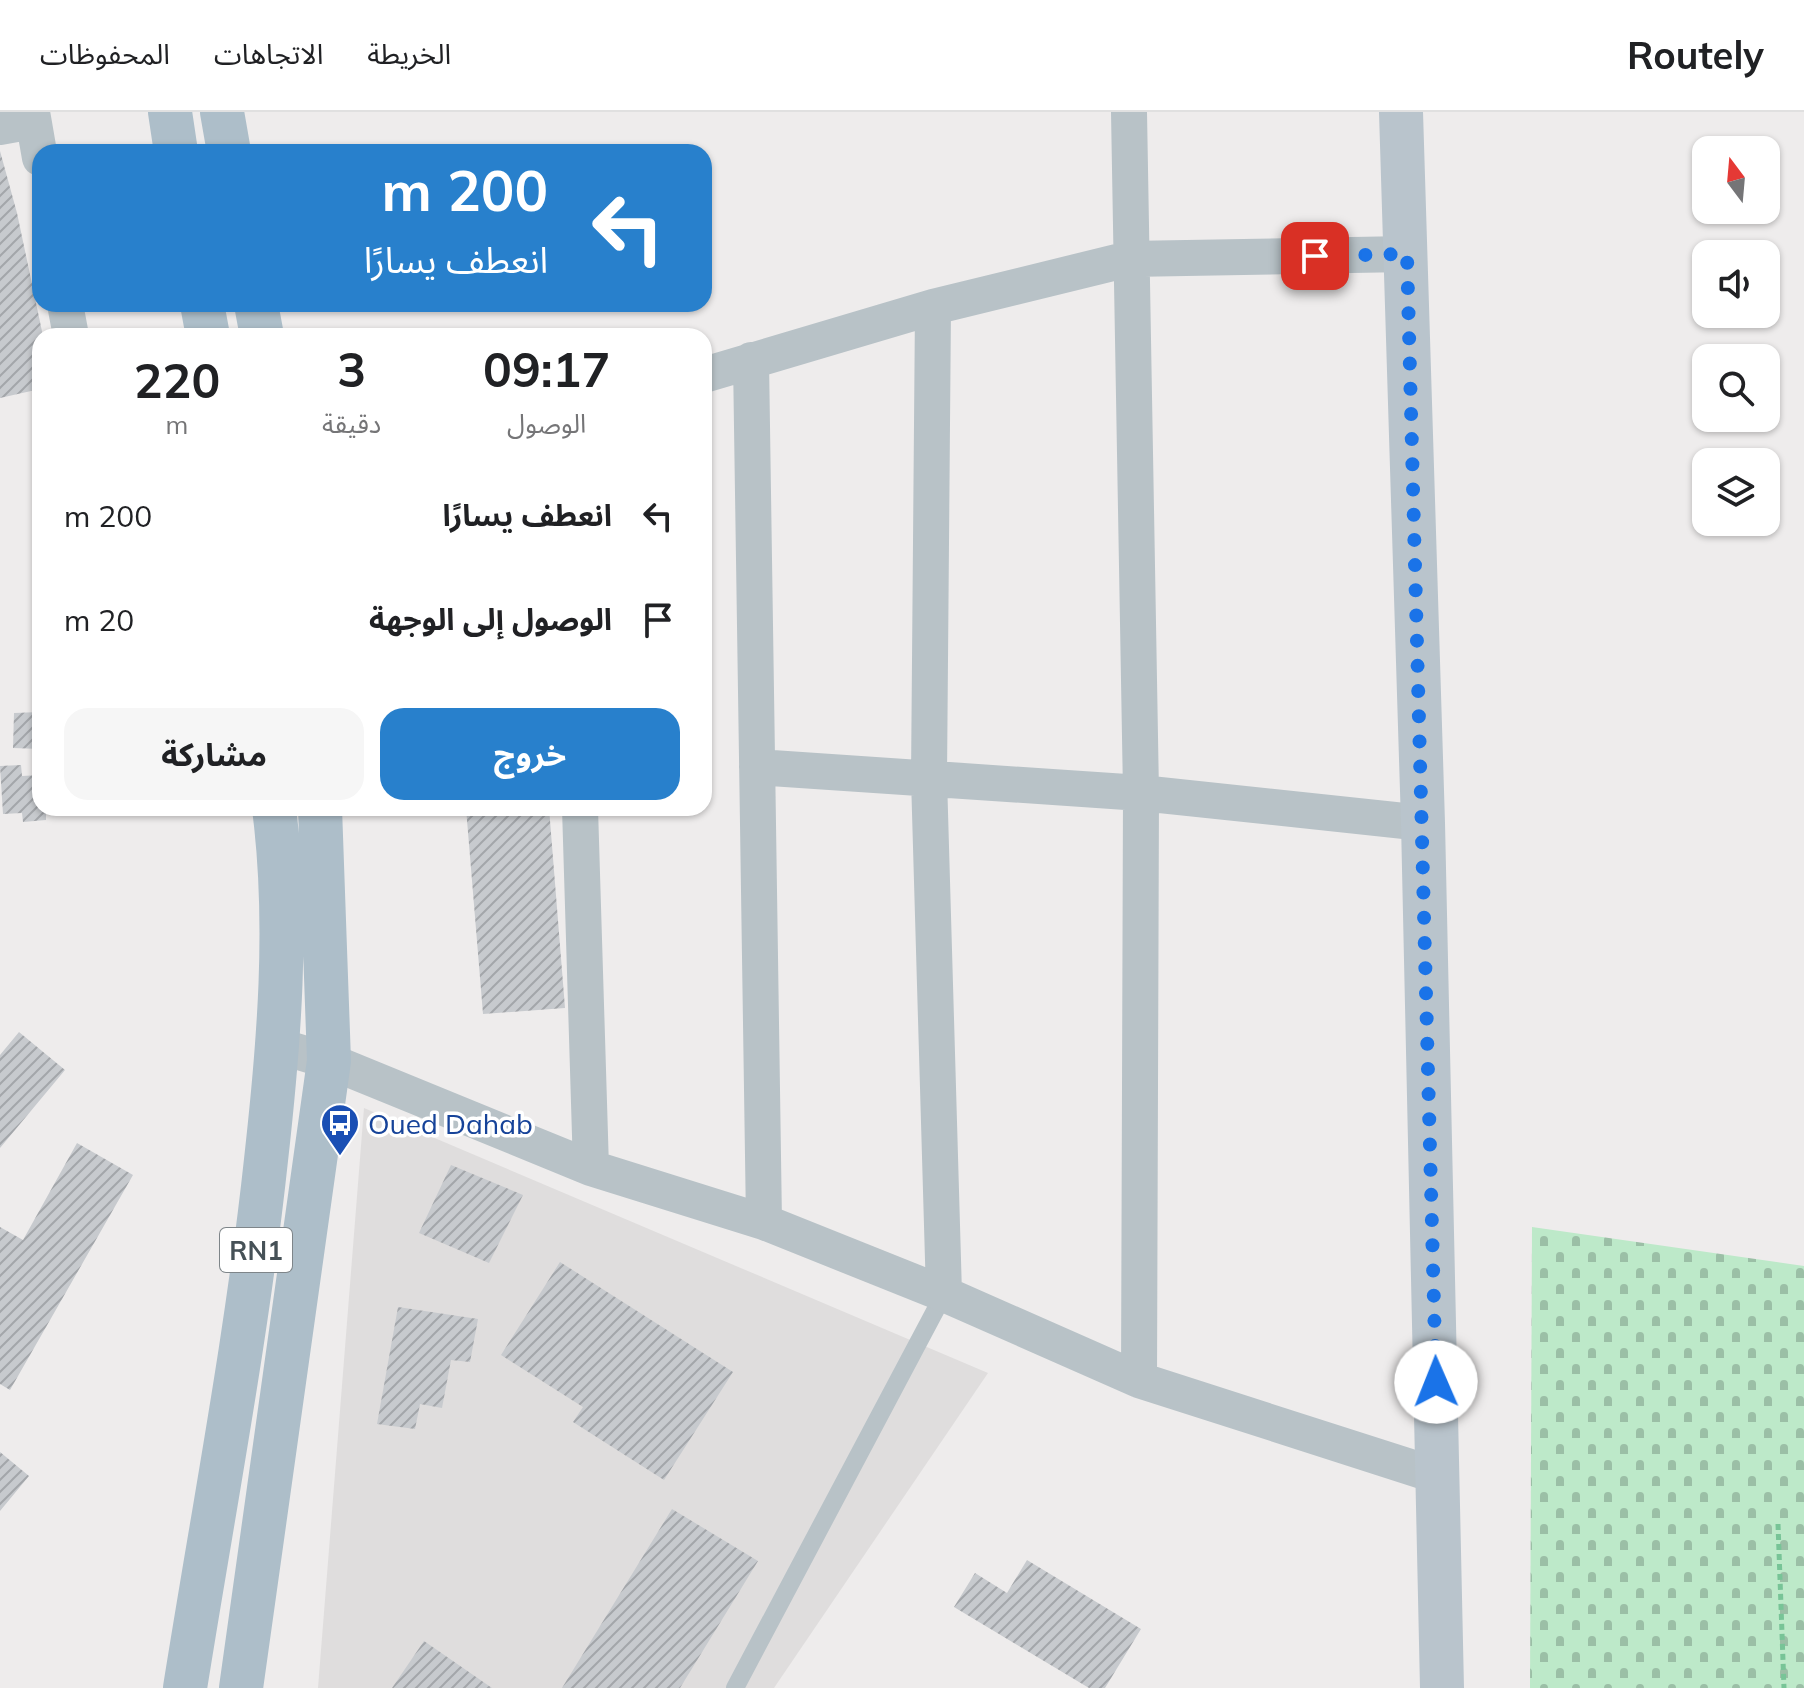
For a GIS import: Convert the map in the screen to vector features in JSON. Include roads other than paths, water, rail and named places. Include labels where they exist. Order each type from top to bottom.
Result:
[{"type":"main road","points":[[170,112],[175,144]]},
{"type":"main road","points":[[222,112],[228,144]]},
{"type":"main road","name":"RN1","points":[[185,1688],[254,1275],[279,1046],[279,918],[274,816]]},
{"type":"main road","name":"RN1","points":[[241,1688],[329,1061],[320,816]]},
{"type":"street","points":[[1129,112],[1129,259],[1141,793],[1139,1380]]},
{"type":"street","points":[[1401,112],[1423,823],[1442,1688]]},
{"type":"street","points":[[22,120],[33,144]]},
{"type":"street","points":[[712,372],[933,307],[1129,259],[1407,254]]},
{"type":"street","points":[[933,307],[929,778],[944,1294]]},
{"type":"street","points":[[751,360],[764,1222]]},
{"type":"street","points":[[757,767],[1141,793],[1423,823]]},
{"type":"street","points":[[580,816],[591,1168]]},
{"type":"street","points":[[279,1046],[329,1061],[591,1168],[764,1222],[944,1294],[1139,1380],[1438,1476]]},
{"type":"lane","points":[[735,1688],[944,1294]]},
{"type":"place","name":"Oued Dahab","points":[[340,1157]]}]
